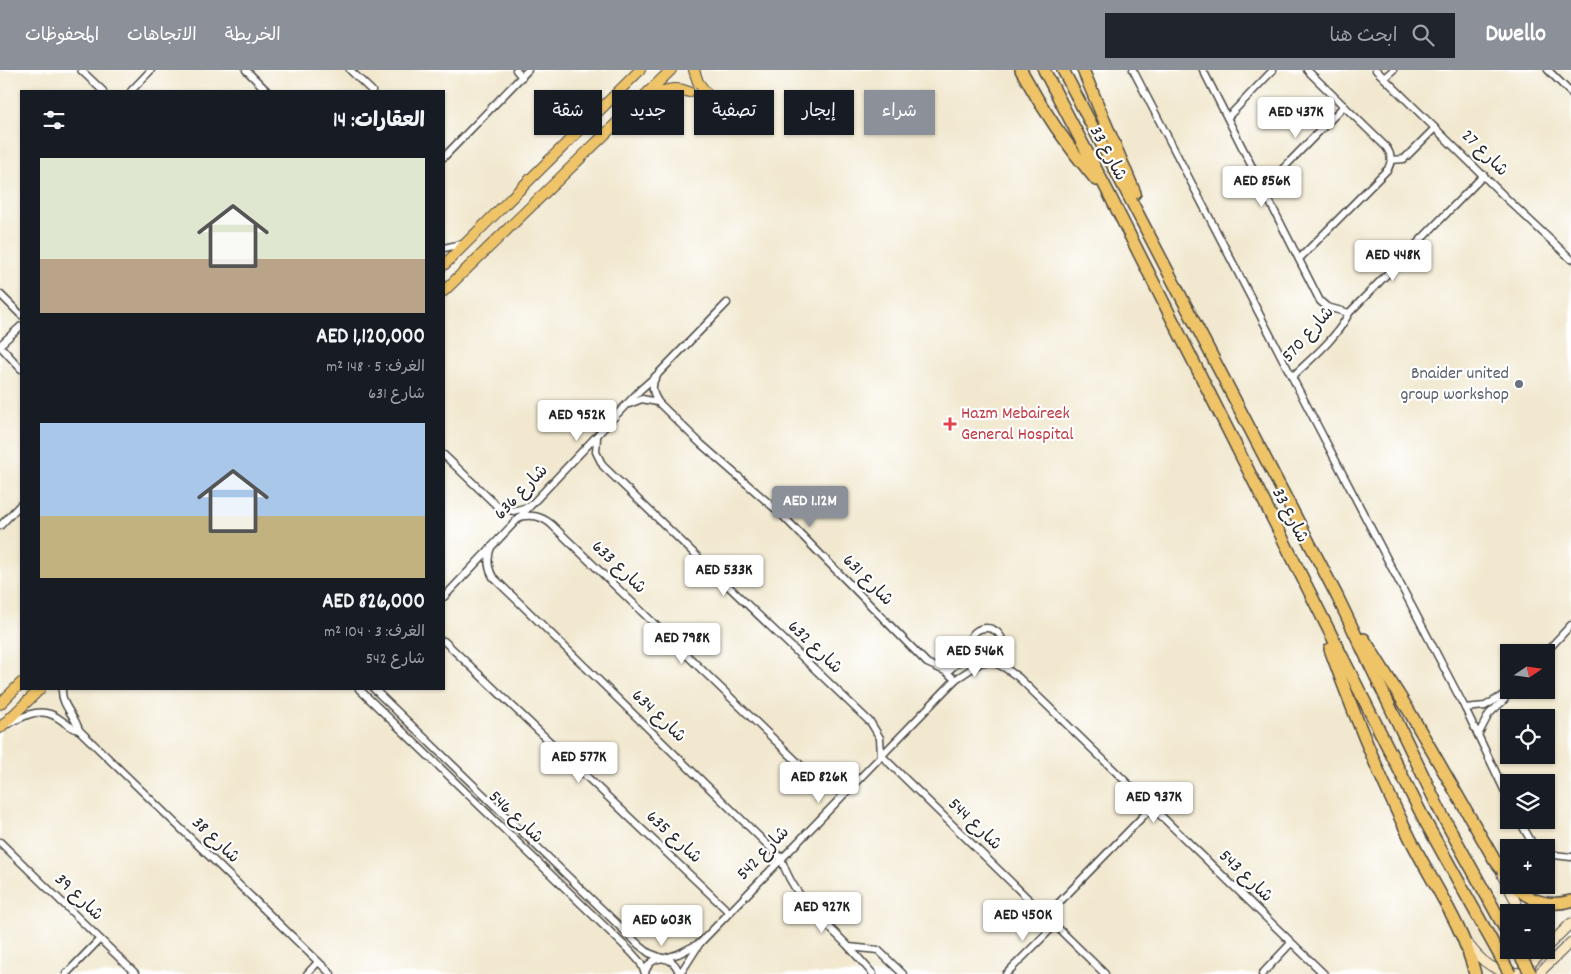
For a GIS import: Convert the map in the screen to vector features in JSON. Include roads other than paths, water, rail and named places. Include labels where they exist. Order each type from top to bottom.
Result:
[{"type":"highway","points":[[1021,70],[1060,134],[1108,192]]},
{"type":"highway","name":"شارع 33","points":[[1044,70],[1108,192],[1314,605],[1425,821],[1510,974]]},
{"type":"highway","name":"شارع 33","points":[[1063,70],[1336,596],[1441,813],[1500,920]]},
{"type":"highway","points":[[1082,70],[1128,176],[1142,221]]},
{"type":"highway","points":[[1336,596],[1402,698],[1500,867]]},
{"type":"highway","points":[[1314,605],[1386,788],[1409,836],[1461,933],[1475,974]]},
{"type":"highway","points":[[1524,894],[1529,898],[1543,902],[1557,904],[1571,901]]},
{"type":"highway","points":[[1522,959],[1529,973]]},
{"type":"main road","points":[[445,264],[640,70]]},
{"type":"main road","points":[[649,90],[670,70]]},
{"type":"main road","points":[[694,70],[698,82],[704,90]]},
{"type":"main road","points":[[664,90],[671,88],[680,90]]},
{"type":"main road","points":[[684,91],[689,92]]},
{"type":"main road","points":[[445,290],[612,126]]},
{"type":"main road","points":[[3,701],[20,684]]},
{"type":"main road","points":[[1,728],[39,690]]},
{"type":"street","points":[[81,70],[102,90]]},
{"type":"street","points":[[132,90],[152,70]]},
{"type":"street","points":[[246,70],[266,90]]},
{"type":"street","points":[[350,70],[371,90]]},
{"type":"street","points":[[516,70],[522,76]]},
{"type":"street","points":[[445,156],[528,70]]},
{"type":"street","points":[[1133,70],[1465,708],[1500,781]]},
{"type":"street","name":"شارع 570","points":[[1204,70],[1320,301],[1327,307],[1348,313]]},
{"type":"street","points":[[1228,117],[1273,70]]},
{"type":"street","points":[[1299,258],[1388,169],[1391,160],[1386,147],[1307,70]]},
{"type":"street","name":"شارع 27","points":[[1376,70],[1571,260]]},
{"type":"street","points":[[1384,78],[1393,70]]},
{"type":"street","points":[[1548,70],[1571,93]]},
{"type":"street","points":[[1264,188],[1344,106]]},
{"type":"street","points":[[1391,160],[1404,159],[1435,128]]},
{"type":"street","name":"شارع 570","points":[[1292,377],[1335,335],[1344,324],[1348,313],[1484,175]]},
{"type":"street","points":[[445,248],[468,242]]},
{"type":"street","points":[[0,294],[20,313]]},
{"type":"street","name":"شارع 636","points":[[445,596],[640,390],[727,303]]},
{"type":"street","points":[[20,327],[0,346],[20,368]]},
{"type":"street","points":[[656,376],[653,382],[653,390],[659,403]]},
{"type":"street","points":[[626,406],[642,399],[659,403]]},
{"type":"street","name":"شارع 631","points":[[659,403],[701,444],[780,513],[927,663],[947,672]]},
{"type":"street","name":"شارع 632","points":[[597,437],[596,452],[604,466],[870,723],[880,738],[881,755]]},
{"type":"street","points":[[445,456],[497,506],[513,511],[530,507]]},
{"type":"street","points":[[0,526],[20,505]]},
{"type":"street","name":"شارع 633","points":[[519,517],[533,515],[545,519],[551,524],[814,778],[828,788],[845,793]]},
{"type":"street","name":"شارع 634","points":[[491,547],[488,566],[497,582],[781,858]]},
{"type":"street","points":[[1553,644],[1571,625]]},
{"type":"street","points":[[984,628],[993,629],[1001,636],[1003,646],[999,656],[991,662],[982,662],[976,659],[970,652],[969,640],[974,631],[984,628]]},
{"type":"street","name":"شارع 635","points":[[445,642],[729,912]]},
{"type":"street","points":[[955,680],[947,672],[970,652]]},
{"type":"street","name":"شارع 542","points":[[680,974],[700,943],[781,858],[955,680],[982,662]]},
{"type":"street","name":"شارع 543","points":[[991,662],[1005,668],[1018,677],[1324,974]]},
{"type":"street","name":"شارع 38","points":[[62,690],[66,708],[76,721],[79,730],[331,974]]},
{"type":"street","name":"شارع 546","points":[[360,690],[631,952],[640,962],[645,974]]},
{"type":"street","name":"شارع 546","points":[[375,690],[639,945],[650,953],[675,964],[680,974]]},
{"type":"street","points":[[1465,708],[1485,706],[1500,697]]},
{"type":"street","points":[[1478,735],[1486,718],[1505,699]]},
{"type":"street","name":"شارع 38","points":[[1,728],[28,715],[43,712],[58,717],[69,727],[79,730]]},
{"type":"street","name":"شارع 544","points":[[881,755],[1105,974]]},
{"type":"street","points":[[1046,916],[1152,807]]},
{"type":"street","name":"شارع 39","points":[[0,842],[136,974]]},
{"type":"street","points":[[1555,855],[1571,857]]},
{"type":"street","points":[[781,858],[786,874],[799,896],[873,974]]},
{"type":"street","points":[[1494,859],[1517,904]]},
{"type":"street","points":[[1555,939],[1571,923]]},
{"type":"street","points":[[1006,974],[1055,925]]},
{"type":"street","points":[[1461,933],[1479,959],[1492,969],[1508,974],[1529,973],[1571,942]]},
{"type":"street","points":[[66,974],[99,940]]},
{"type":"street","name":"شارع 542","points":[[663,958],[678,954],[700,943]]},
{"type":"street","points":[[1262,974],[1291,943]]},
{"type":"street","points":[[849,947],[878,950],[903,974]]},
{"type":"street","points":[[645,974],[652,961],[663,958]]},
{"type":"street","points":[[1528,959],[1529,973]]},
{"type":"street","points":[[1529,973],[1538,959]]},
{"type":"street","points":[[307,974],[318,962]]},
{"type":"place","name":"Bnaider united group workshop","points":[[1519,384]]},
{"type":"place","name":"Hazm Mebaireek General Hospital","points":[[950,424]]}]
